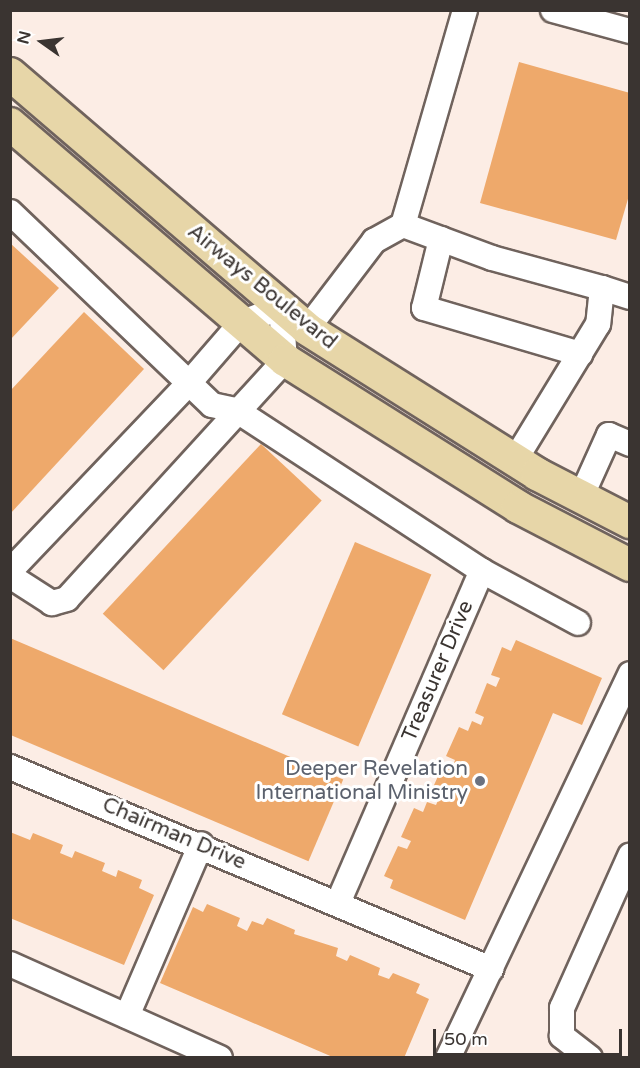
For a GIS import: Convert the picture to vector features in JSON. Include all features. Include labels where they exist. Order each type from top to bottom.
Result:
[{"type":"main road","name":"Airways Boulevard","points":[[10,74],[307,329],[515,460],[630,522]]},
{"type":"main road","name":"Airways Boulevard","points":[[10,124],[285,360],[518,507],[630,565]]},
{"type":"lane","points":[[307,329],[374,241],[403,225],[465,10]]},
{"type":"lane","points":[[553,10],[630,31]]},
{"type":"lane","points":[[10,212],[212,405],[236,410],[482,571],[578,622]]},
{"type":"lane","points":[[403,225],[441,239],[630,297]]},
{"type":"lane","points":[[441,239],[424,308],[580,354]]},
{"type":"lane","points":[[515,460],[598,324],[602,288]]},
{"type":"lane","points":[[10,571],[189,383],[241,323],[282,307],[285,360],[236,410],[67,599],[52,603],[10,576]]},
{"type":"lane","points":[[580,497],[609,435],[630,444]]},
{"type":"lane","name":"Treasurer Drive","points":[[338,903],[482,571]]},
{"type":"lane","points":[[448,1058],[630,674]]},
{"type":"lane","name":"Chairman Drive","points":[[10,767],[201,844],[491,969]]},
{"type":"lane","points":[[127,1016],[201,844]]},
{"type":"lane","points":[[590,1058],[562,1036],[562,1008],[630,856]]},
{"type":"lane","points":[[10,964],[220,1058]]},
{"type":"building","points":[[519,62],[630,93],[630,192],[616,240],[480,203]]},
{"type":"building","points":[[10,243],[59,288],[10,340]]},
{"type":"building","points":[[84,312],[144,369],[10,514],[10,391]]},
{"type":"building","points":[[261,444],[322,501],[163,670],[103,614]]},
{"type":"building","points":[[355,542],[431,574],[358,747],[282,714]]},
{"type":"building","points":[[10,638],[343,779],[308,861],[10,735]]},
{"type":"building","name":"Deeper Revelation International Ministry","points":[[516,640],[602,678],[582,725],[553,713],[465,920],[390,888],[393,880],[384,876],[398,846],[407,849],[411,841],[401,837],[414,808],[423,812],[427,802],[436,805],[439,798],[430,794],[443,765],[452,768],[455,760],[446,756],[459,727],[468,731],[472,721],[481,725],[484,717],[475,713],[487,683],[496,687],[500,678],[491,675],[502,647],[511,651]]},
{"type":"building","points":[[10,832],[30,840],[33,833],[63,845],[60,853],[72,858],[75,851],[105,863],[102,871],[116,877],[118,870],[142,880],[139,888],[154,895],[124,965],[10,918]]},
{"type":"building","points":[[207,904],[240,918],[237,926],[247,931],[252,921],[263,925],[267,918],[295,930],[294,934],[338,948],[336,956],[347,961],[350,955],[380,968],[378,975],[389,979],[393,973],[420,984],[416,993],[429,999],[404,1058],[335,1058],[160,983],[193,907],[203,912]]},
{"type":"place","name":"Deeper Revelation International Ministry","points":[[480,781]]}]
